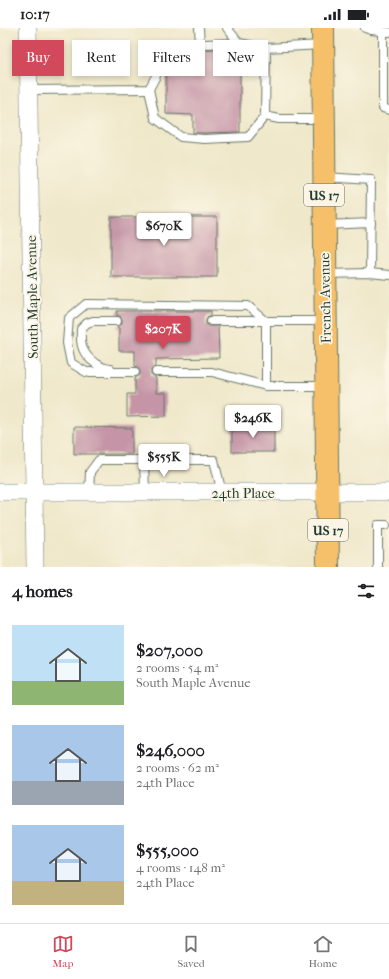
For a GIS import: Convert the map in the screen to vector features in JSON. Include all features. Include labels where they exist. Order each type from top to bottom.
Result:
[{"type":"main road","name":"French Avenue","points":[[323,37],[325,225],[324,274],[328,567]]},
{"type":"street","name":"South Maple Avenue","points":[[28,28],[35,567]]},
{"type":"street","name":"24th Place","points":[[0,492],[389,492]]},
{"type":"lane","points":[[199,28],[200,40]]},
{"type":"lane","points":[[227,28],[237,40]]},
{"type":"lane","points":[[365,28],[386,32],[383,108],[389,110]]},
{"type":"lane","points":[[268,48],[323,37]]},
{"type":"lane","points":[[156,76],[149,89],[155,118],[182,136],[204,139],[248,137],[265,116],[266,76]]},
{"type":"lane","points":[[29,90],[149,89]]},
{"type":"lane","points":[[265,116],[324,120]]},
{"type":"lane","points":[[324,177],[371,180],[370,273]]},
{"type":"lane","points":[[325,225],[370,223]]},
{"type":"lane","points":[[324,274],[370,273],[389,275]]},
{"type":"lane","points":[[117,321],[93,321],[87,323],[81,329],[80,340],[82,350],[90,360],[104,369],[135,372],[86,372],[71,363],[67,343],[69,318],[86,304],[248,306],[266,321]]},
{"type":"lane","points":[[212,321],[325,321]]},
{"type":"lane","points":[[266,321],[266,386]]},
{"type":"lane","points":[[156,372],[212,372],[266,386],[326,386]]},
{"type":"lane","points":[[89,492],[90,472],[99,460],[214,460],[222,492]]},
{"type":"lane","points":[[144,460],[145,492]]},
{"type":"lane","points":[[381,565],[382,543],[378,525],[386,525]]},
{"type":"building","points":[[205,49],[213,49],[213,76],[240,76],[240,132],[193,133],[193,115],[166,114],[166,76],[205,76]]},
{"type":"building","points":[[111,217],[217,217],[217,277],[111,277]]},
{"type":"building","points":[[117,311],[211,311],[211,316],[208,316],[206,319],[206,324],[209,326],[218,326],[219,358],[156,359],[156,366],[151,370],[151,375],[156,378],[156,393],[166,393],[166,416],[127,417],[127,394],[135,394],[135,378],[140,375],[140,372],[138,367],[135,366],[135,351],[119,351],[119,328],[117,326],[122,324],[122,321],[120,316],[117,316]]},
{"type":"building","points":[[232,426],[274,426],[274,452],[232,452]]},
{"type":"building","points":[[74,427],[132,428],[132,454],[74,454]]}]
